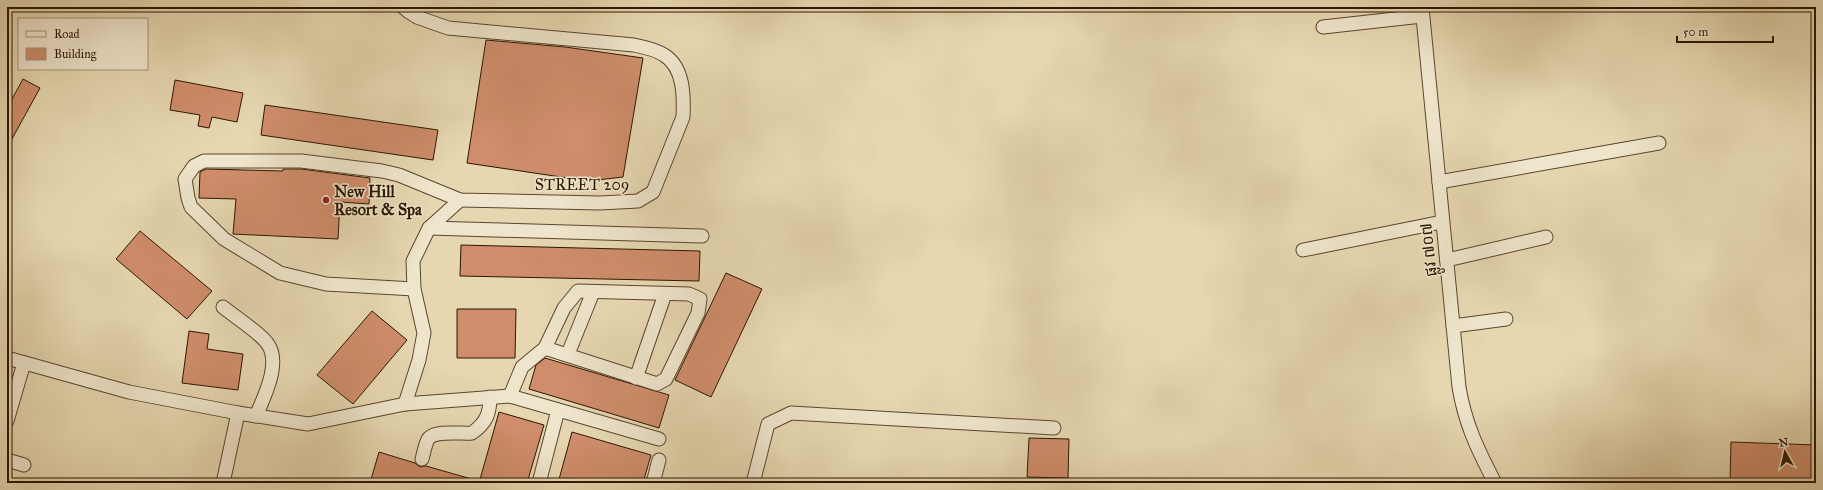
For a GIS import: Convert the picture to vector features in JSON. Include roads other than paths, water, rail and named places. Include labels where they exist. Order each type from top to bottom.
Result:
[{"type":"street","name":"STREET 209","points":[[403,7],[418,17],[448,28],[634,45],[664,55],[670,60],[677,70],[680,80],[684,104],[682,117],[653,192],[638,201],[600,203],[460,200]]},
{"type":"street","points":[[1323,27],[1422,11]]},
{"type":"street","name":"ផ្លូវ ៧០៧","points":[[1422,11],[1459,387],[1465,418],[1480,455],[1494,483]]},
{"type":"street","points":[[1439,182],[1659,143]]},
{"type":"street","points":[[405,404],[419,360],[424,333],[414,289],[414,260],[429,228],[460,200],[399,175],[382,171],[301,160],[204,161],[194,166],[185,179],[191,207],[196,212],[224,239],[280,273],[326,284],[414,289]]},
{"type":"street","points":[[1303,250],[1442,222]]},
{"type":"street","points":[[429,228],[702,236]]},
{"type":"street","points":[[1447,260],[1546,237]]},
{"type":"street","points":[[510,396],[522,367],[545,348],[564,308],[578,291],[689,294],[700,299],[698,313],[666,379],[657,384],[568,354],[545,348]]},
{"type":"street","points":[[568,354],[593,292]]},
{"type":"street","points":[[636,378],[665,294]]},
{"type":"street","points":[[223,308],[267,342],[272,352],[273,362],[266,392],[256,416]]},
{"type":"street","points":[[1453,326],[1506,319]]},
{"type":"street","points":[[7,358],[129,392],[238,413],[308,424],[405,404],[510,396],[659,439]]},
{"type":"street","points":[[7,421],[24,363]]},
{"type":"street","points":[[422,459],[428,439],[432,435],[472,433],[477,430],[486,420],[489,413],[490,397]]},
{"type":"street","points":[[539,483],[558,410]]},
{"type":"street","points":[[223,483],[238,413]]},
{"type":"street","points":[[753,483],[768,424],[791,413],[1054,428]]},
{"type":"street","points":[[7,460],[24,465]]},
{"type":"street","points":[[653,483],[659,460]]},
{"type":"place","name":"New Hill Resort & Spa","points":[[326,200]]}]
